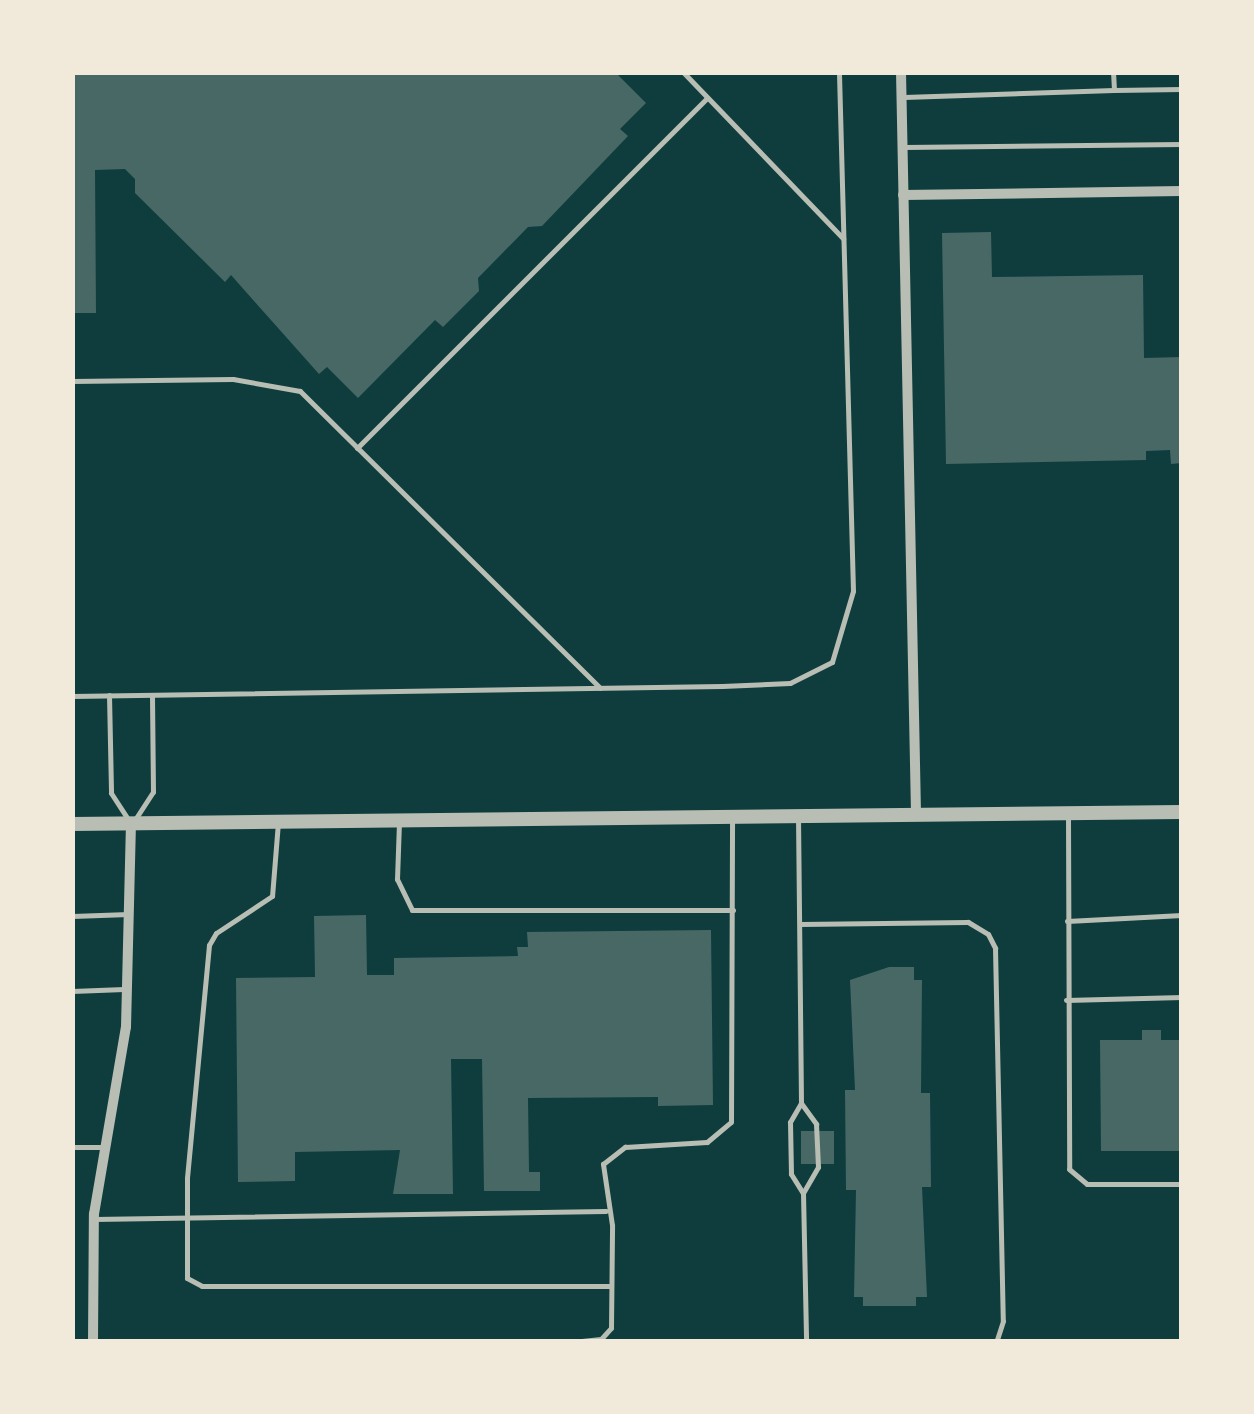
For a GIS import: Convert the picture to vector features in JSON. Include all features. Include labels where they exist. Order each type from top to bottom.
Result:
[{"type":"street","points":[[901,72],[916,812]]},
{"type":"street","points":[[903,195],[1182,191]]},
{"type":"street","points":[[72,824],[1182,812]]},
{"type":"street","points":[[93,1342],[94,1219],[128,989],[131,825]]},
{"type":"lane","points":[[683,72],[843,238]]},
{"type":"lane","points":[[72,696],[790,683],[832,662],[852,592],[839,72]]},
{"type":"lane","points":[[1113,72],[1114,90]]},
{"type":"lane","points":[[901,97],[1182,89]]},
{"type":"lane","points":[[357,448],[707,98]]},
{"type":"lane","points":[[901,147],[1182,144]]},
{"type":"lane","points":[[72,381],[278,384],[300,391],[600,688]]},
{"type":"lane","points":[[109,695],[111,793],[131,825],[152,792],[152,695]]},
{"type":"lane","points":[[1068,811],[1066,1000],[1070,1169],[1087,1184],[1182,1184]]},
{"type":"lane","points":[[572,1342],[608,1335],[608,1211],[603,1164],[613,1152],[708,1142],[731,1122],[732,814]]},
{"type":"lane","points":[[798,814],[800,1103],[790,1122],[791,1174],[802,1193],[806,1342]]},
{"type":"lane","points":[[399,819],[397,879],[412,910],[733,910]]},
{"type":"lane","points":[[278,821],[272,896],[216,933],[209,945],[185,1218],[188,1278],[202,1286],[610,1286]]},
{"type":"lane","points":[[72,916],[131,914]]},
{"type":"lane","points":[[1067,921],[1182,915]]},
{"type":"lane","points":[[800,924],[968,922],[988,934],[994,948],[1003,1321],[996,1342]]},
{"type":"lane","points":[[72,991],[128,989]]},
{"type":"lane","points":[[1066,1000],[1182,997]]},
{"type":"lane","points":[[800,1103],[818,1134],[818,1167],[802,1193]]},
{"type":"lane","points":[[72,1147],[106,1147]]},
{"type":"lane","points":[[94,1219],[608,1211]]},
{"type":"building","points":[[72,72],[615,72],[646,103],[620,129],[628,136],[542,226],[528,227],[478,278],[479,291],[443,327],[435,320],[358,398],[327,367],[319,374],[231,275],[225,282],[135,193],[135,179],[125,169],[95,170],[96,313],[72,313]]},
{"type":"building","points":[[991,232],[992,277],[1143,275],[1144,358],[1182,357],[1182,463],[1171,464],[1170,450],[1146,451],[1146,460],[946,464],[942,233]]},
{"type":"building","points":[[366,915],[367,975],[394,975],[394,958],[518,956],[517,947],[528,947],[527,932],[711,930],[713,1105],[658,1106],[658,1097],[528,1098],[529,1172],[540,1172],[540,1191],[484,1191],[482,1059],[451,1059],[453,1194],[393,1194],[400,1150],[295,1152],[295,1181],[238,1182],[236,978],[315,977],[314,916]]},
{"type":"building","points":[[889,967],[914,967],[914,980],[922,980],[921,1093],[930,1093],[931,1187],[922,1187],[927,1297],[916,1297],[916,1306],[863,1306],[863,1297],[854,1297],[856,1190],[846,1190],[845,1090],[855,1090],[850,980]]},
{"type":"building","points":[[1142,1030],[1161,1030],[1161,1040],[1182,1040],[1182,1151],[1101,1151],[1100,1040],[1142,1040]]},
{"type":"building","points":[[801,1131],[834,1131],[834,1164],[801,1164]]}]
